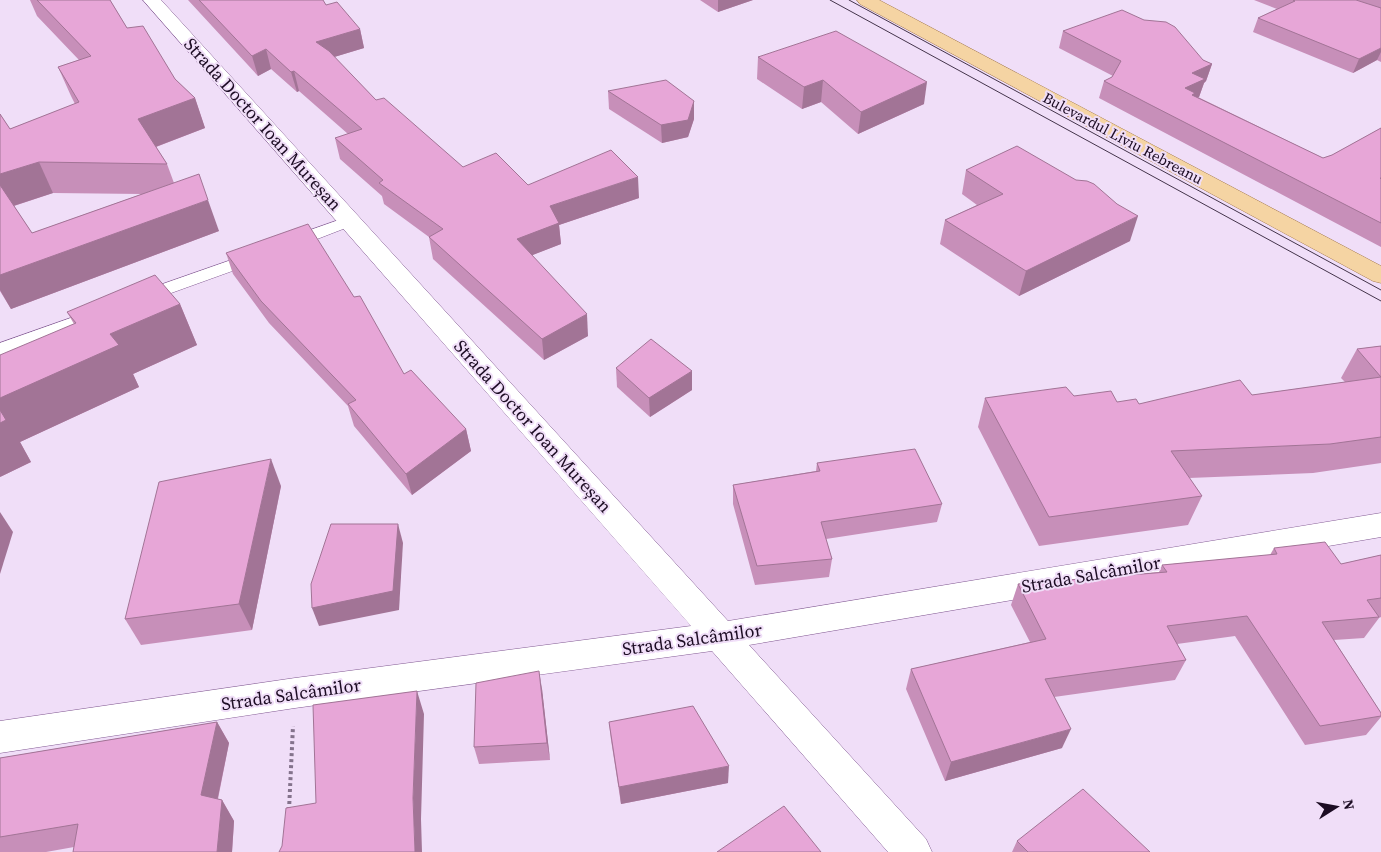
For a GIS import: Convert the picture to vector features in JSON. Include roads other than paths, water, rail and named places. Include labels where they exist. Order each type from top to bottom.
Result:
[{"type":"main road","name":"Bulevardul Liviu Rebreanu","points":[[866,0],[1381,276]]},
{"type":"street","name":"Strada Doctor Ioan Mureșan","points":[[152,0],[913,852]]},
{"type":"street","name":"Strada Salcâmilor","points":[[0,737],[295,693],[720,636],[1381,525]]},
{"type":"lane","points":[[129,302],[350,221]]},
{"type":"lane","points":[[0,350],[110,309]]},
{"type":"tram line","points":[[830,0],[1381,301]]},
{"type":"tram line","points":[[849,0],[1381,290]]}]
